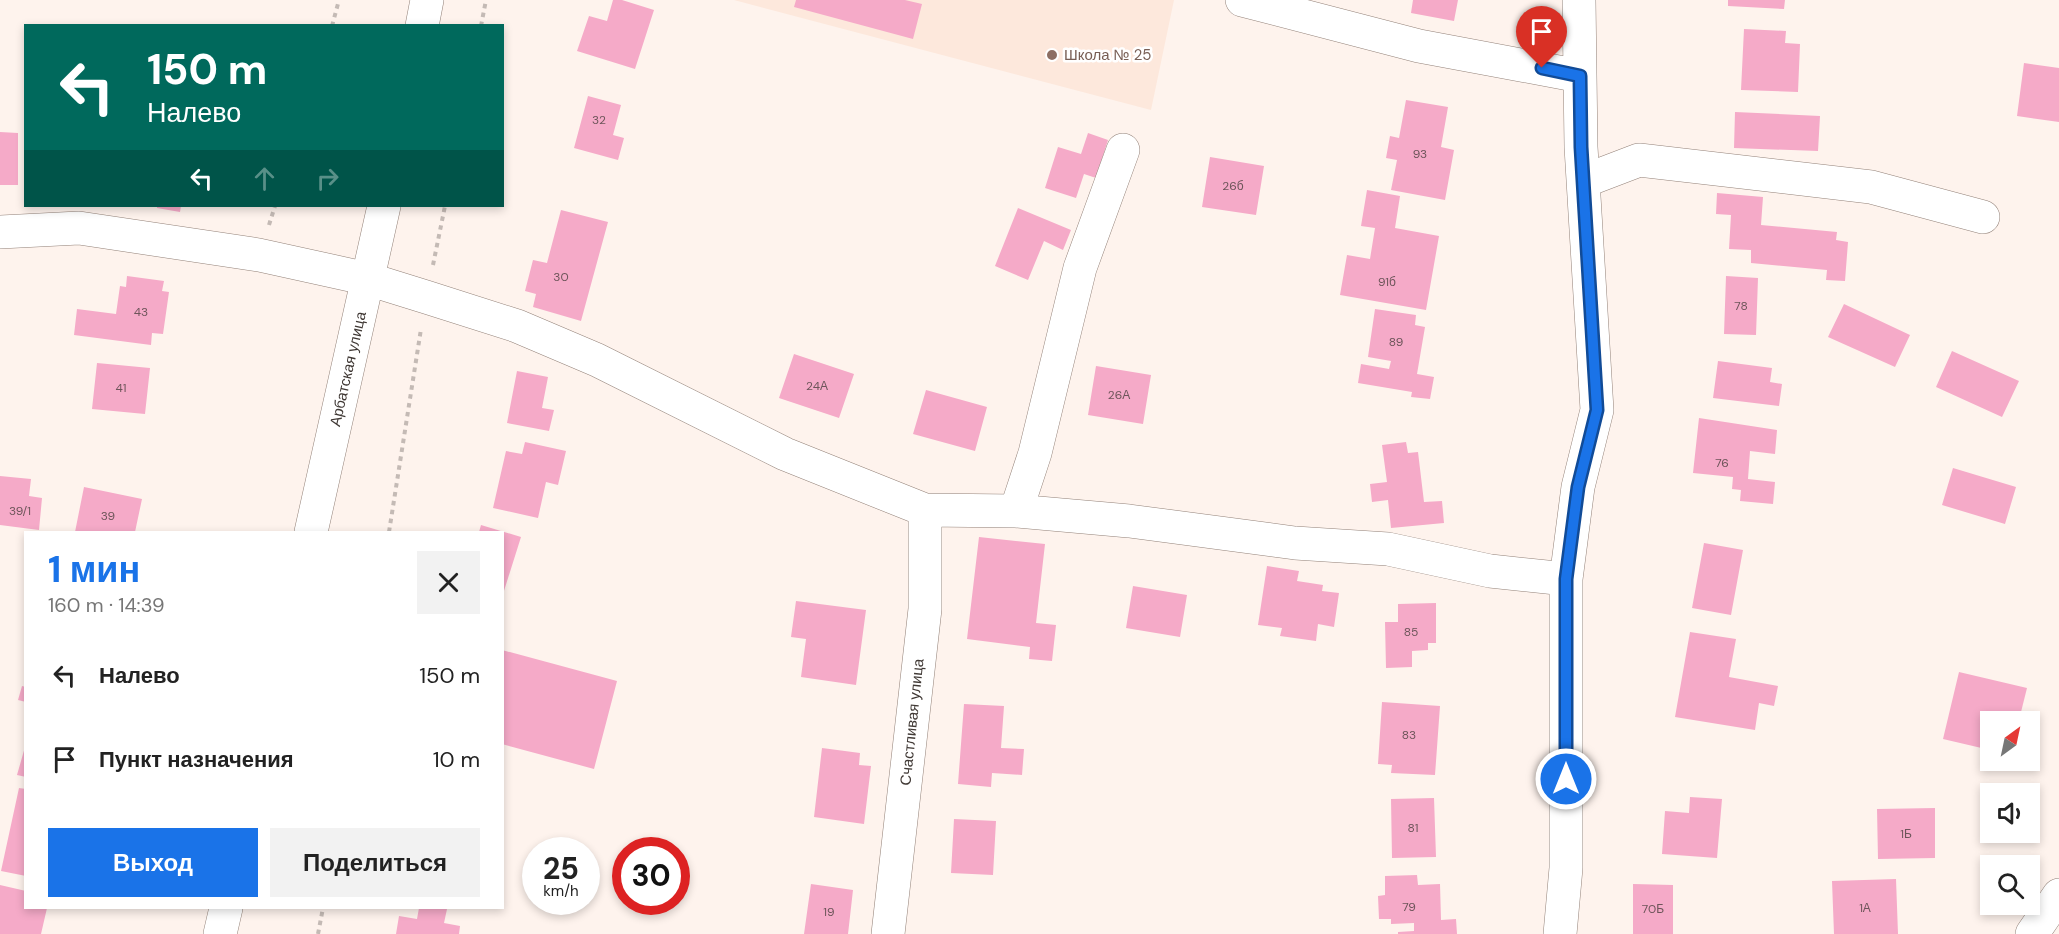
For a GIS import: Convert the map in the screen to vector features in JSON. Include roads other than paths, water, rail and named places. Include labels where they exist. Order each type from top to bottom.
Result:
[{"type":"street","points":[[422,24],[428,0]]},
{"type":"street","points":[[1242,0],[1419,46],[1580,76]]},
{"type":"street","points":[[1560,934],[1566,868],[1566,579],[1578,487],[1597,410],[1584,181],[1579,0]]},
{"type":"street","points":[[1016,511],[1035,453],[1080,268],[1123,150]]},
{"type":"street","points":[[1584,181],[1639,160],[1871,187],[1983,217]]},
{"type":"street","name":"Арбатская улица","points":[[311,531],[384,207]]},
{"type":"street","points":[[0,232],[79,228],[259,255],[369,279],[517,326],[587,356],[785,454],[925,510],[1016,511],[1129,521],[1295,543],[1388,549],[1491,571],[1566,579]]},
{"type":"street","name":"Счастливая улица","points":[[888,934],[925,609],[925,510]]},
{"type":"street","points":[[2032,934],[2059,895]]},
{"type":"street","points":[[220,934],[226,909]]},
{"type":"place","name":"Школа № 25","points":[[1052,55]]}]
